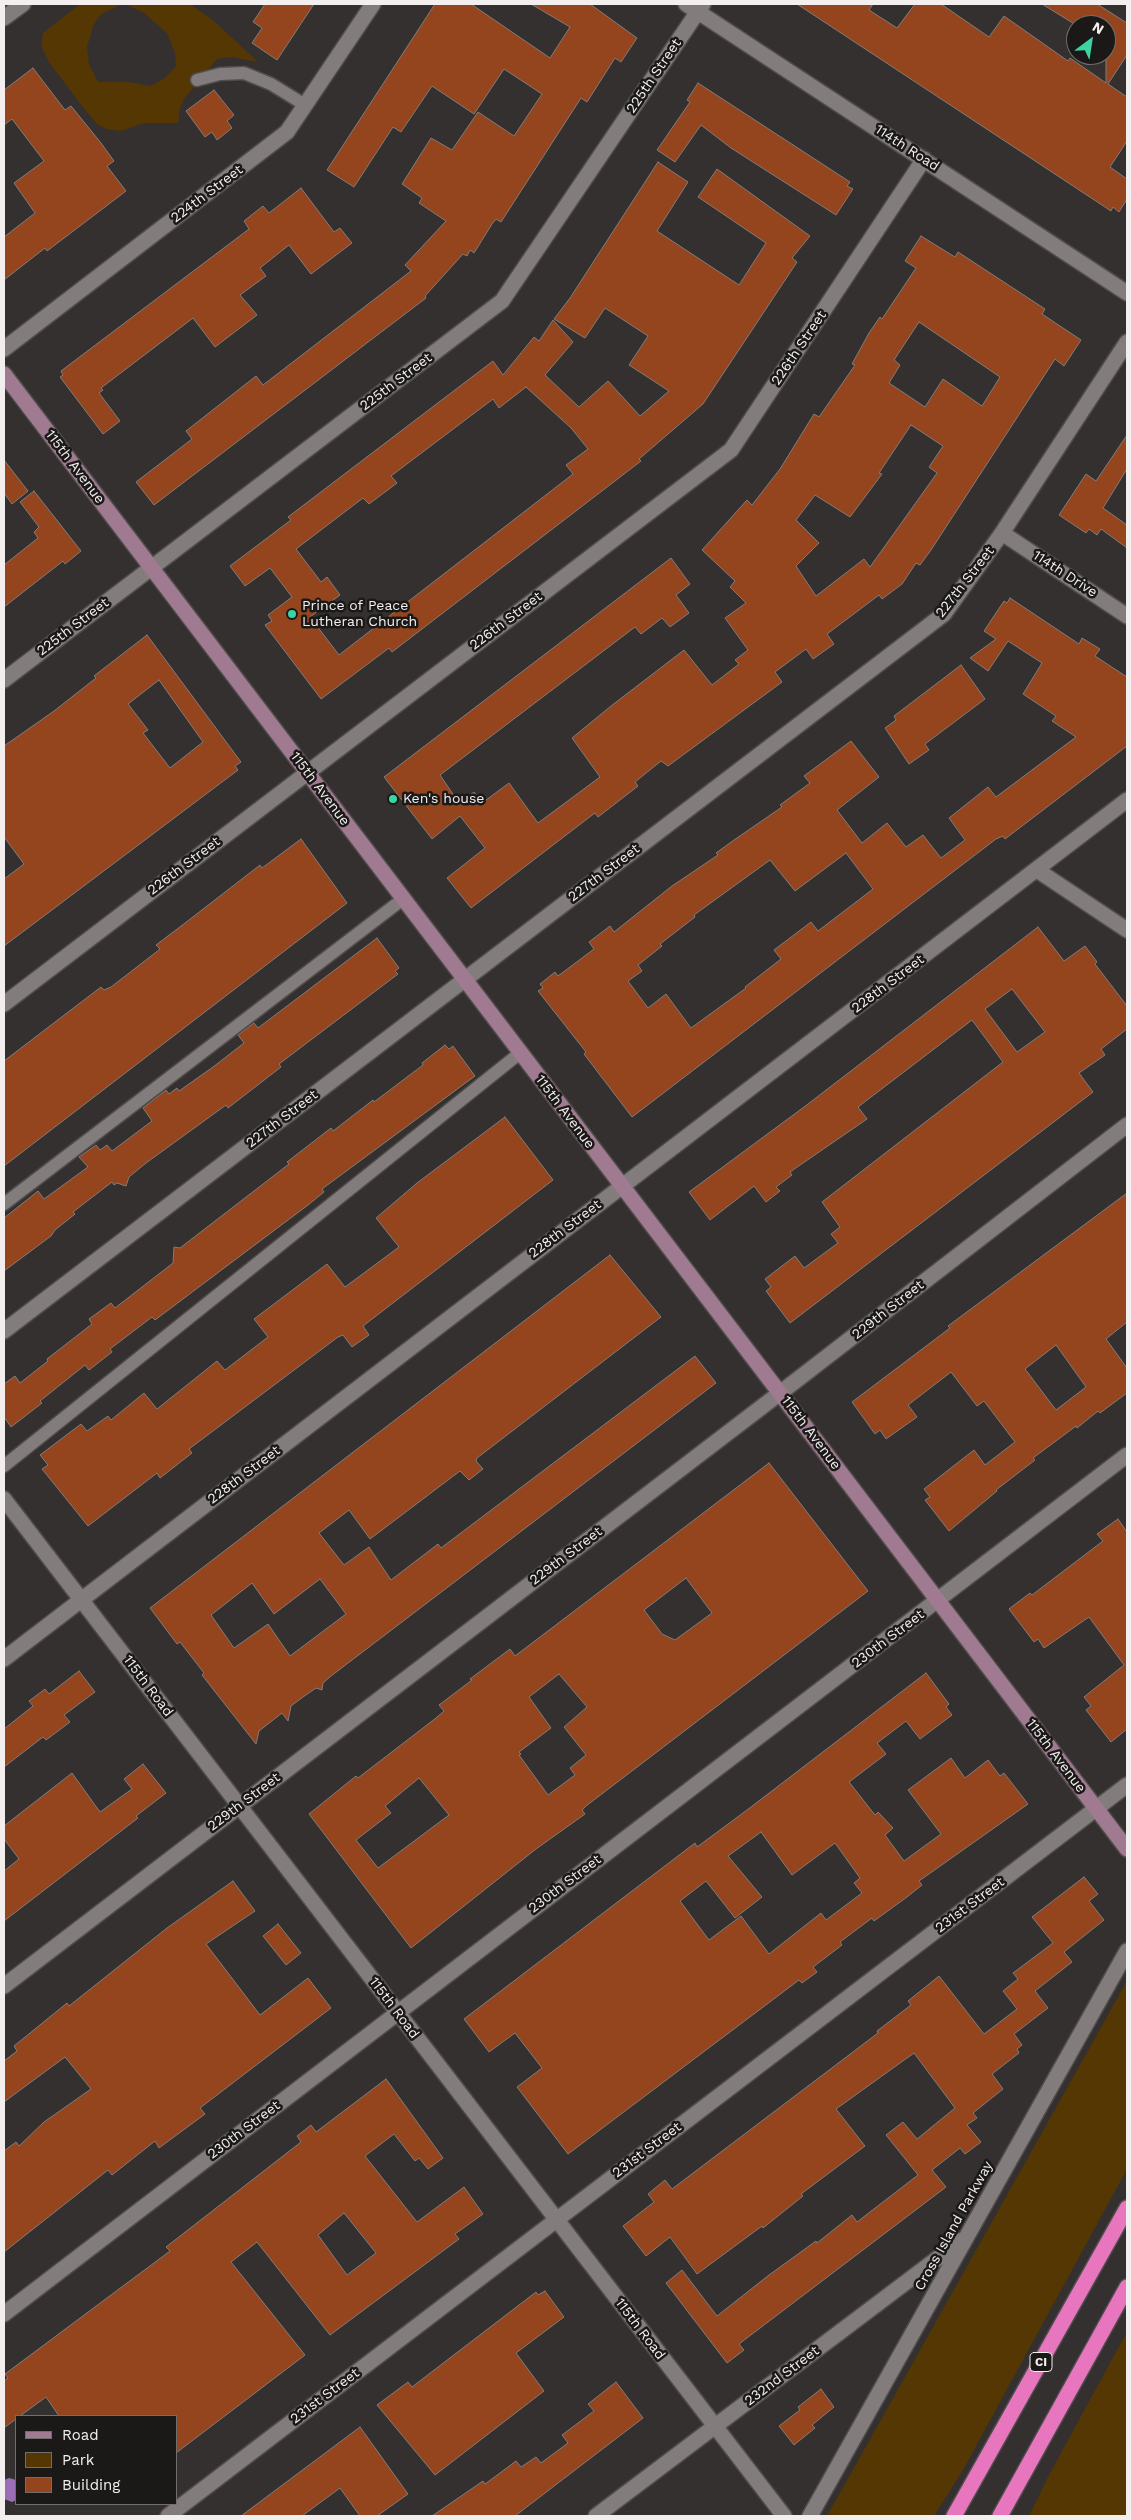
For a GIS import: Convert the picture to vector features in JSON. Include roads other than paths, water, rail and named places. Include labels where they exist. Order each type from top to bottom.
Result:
[{"type":"highway","name":"CI","points":[[954,2516],[1127,2208]]},
{"type":"highway","points":[[1000,2516],[1127,2287]]},
{"type":"main road","name":"115th Avenue","points":[[4,374],[1127,1849]]},
{"type":"street","points":[[4,18],[23,4]]},
{"type":"street","name":"224th Street","points":[[4,349],[287,132],[373,4]]},
{"type":"street","name":"114th Road","points":[[695,6],[1127,293]]},
{"type":"street","name":"225th Street","points":[[4,680],[502,301],[695,6]]},
{"type":"street","name":"226th Street","points":[[4,1004],[731,450],[924,159]]},
{"type":"street","name":"227th Street","points":[[4,1331],[944,614],[1002,533],[1127,342]]},
{"type":"street","name":"114th Drive","points":[[1002,533],[1127,616]]},
{"type":"street","name":"228th Street","points":[[4,1658],[1127,800]]},
{"type":"street","points":[[1037,870],[1127,930]]},
{"type":"street","name":"229th Street","points":[[4,1986],[780,1393],[1127,1125]]},
{"type":"street","name":"230th Street","points":[[4,2314],[1127,1455]]},
{"type":"street","name":"115th Road","points":[[4,1499],[784,2516]]},
{"type":"street","name":"231st Street","points":[[168,2516],[1127,1785]]},
{"type":"street","name":"Cross Island Parkway","points":[[810,2516],[1127,1951]]},
{"type":"street","name":"232nd Street","points":[[596,2516],[968,2235]]},
{"type":"lane","points":[[197,80],[220,74],[244,73],[271,84],[305,105]]},
{"type":"lane","points":[[4,1204],[403,899]]},
{"type":"lane","points":[[4,1466],[520,1053]]},
{"type":"place","name":"Prince of Peace Lutheran Church","points":[[292,614]]},
{"type":"place","name":"Ken's house","points":[[393,799]]}]
